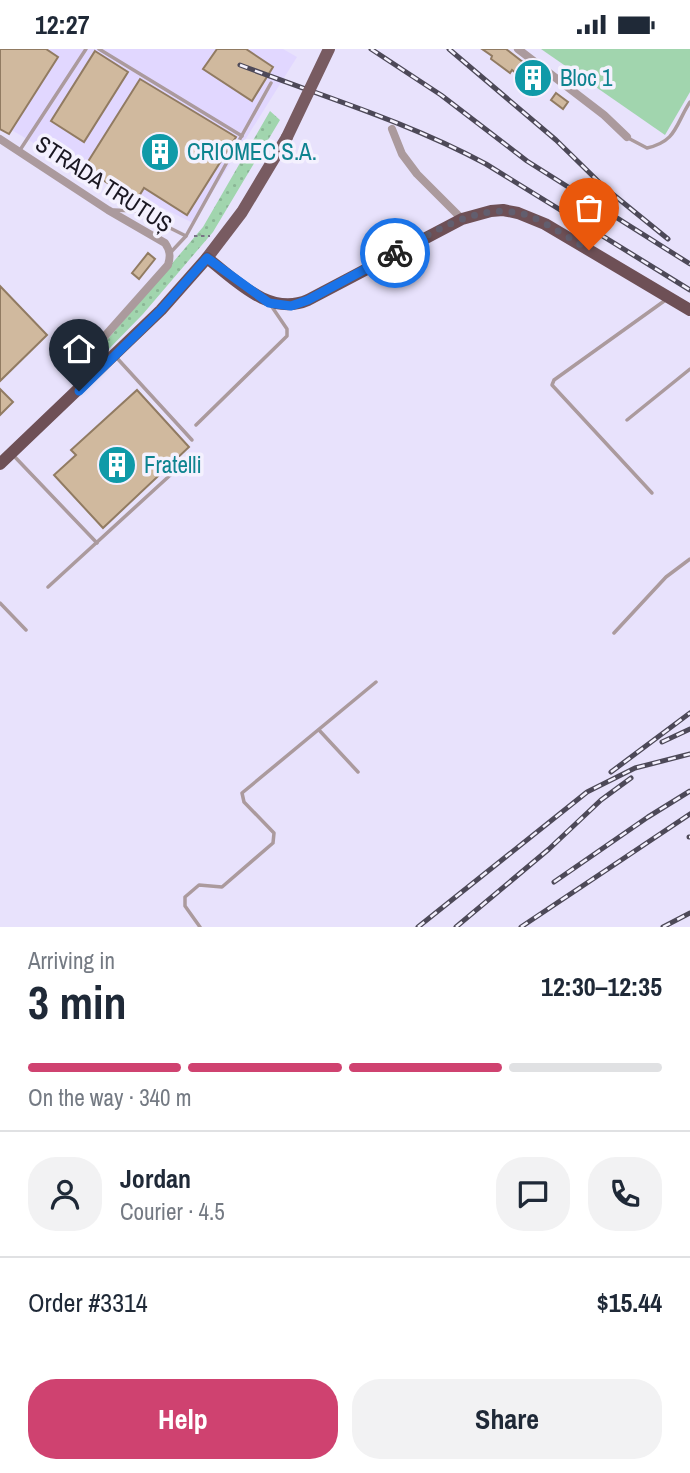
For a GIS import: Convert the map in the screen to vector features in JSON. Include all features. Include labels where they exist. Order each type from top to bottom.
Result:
[{"type":"highway","points":[[0,464],[161,310],[207,258],[269,303],[291,306],[463,219],[503,210],[532,217],[690,310]]},
{"type":"main road","points":[[207,258],[242,212],[287,137],[328,49]]},
{"type":"street","points":[[518,49],[604,115],[627,137]]},
{"type":"street","points":[[392,129],[402,154],[416,174],[463,219]]},
{"type":"street","name":"STRADA TRUTUȘ","points":[[0,139],[108,210],[165,243],[170,253],[168,265],[96,346],[97,355],[111,359]]},
{"type":"lane","points":[[19,152],[86,49]]},
{"type":"lane","points":[[99,49],[242,136]]},
{"type":"lane","points":[[170,253],[186,236],[271,83]]},
{"type":"lane","points":[[627,137],[647,148],[663,145],[672,135],[690,101]]},
{"type":"lane","points":[[108,210],[136,211],[186,236]]},
{"type":"lane","points":[[652,493],[552,385],[554,380],[669,298]]},
{"type":"lane","points":[[196,425],[287,336],[287,329],[269,303]]},
{"type":"lane","points":[[111,359],[192,440]]},
{"type":"lane","points":[[627,421],[690,369]]},
{"type":"lane","points":[[12,453],[97,543]]},
{"type":"lane","points":[[48,587],[178,468]]},
{"type":"lane","points":[[614,633],[666,577],[690,559]]},
{"type":"lane","points":[[0,603],[26,630]]},
{"type":"lane","points":[[200,927],[185,906],[185,897],[199,885],[222,887],[273,843],[274,833],[244,802],[242,793],[376,683]]},
{"type":"lane","points":[[318,730],[358,772]]},
{"type":"path","points":[[186,236],[224,237]]},
{"type":"shaded area","points":[[0,49],[283,49],[297,57],[193,223],[52,154],[0,123]]},
{"type":"green space","points":[[541,49],[690,49],[690,92],[665,135]]},
{"type":"green space","points":[[270,111],[280,120],[213,232],[143,314],[104,354],[101,347],[203,227]]},
{"type":"building","points":[[0,49],[46,49],[58,57],[9,134],[0,129]]},
{"type":"building","name":"CRIOMEC S.A.","points":[[217,49],[246,49],[273,67],[252,101],[203,69]]},
{"type":"building","points":[[482,49],[506,49],[546,80],[539,91],[512,70],[510,73],[491,59],[492,56]]},
{"type":"building","points":[[95,51],[128,72],[84,142],[51,121]]},
{"type":"building","name":"CRIOMEC S.A.","points":[[140,79],[236,137],[187,215],[144,188],[136,201],[84,168]]},
{"type":"building","points":[[556,93],[568,102],[563,109],[551,100]]},
{"type":"building","points":[[148,253],[155,259],[139,279],[132,273]]},
{"type":"building","points":[[0,286],[47,335],[0,381]]},
{"type":"building","points":[[0,389],[13,402],[0,415]]},
{"type":"building","name":"Fratelli","points":[[137,390],[189,447],[103,528],[54,475],[76,455],[71,450]]},
{"type":"railway","points":[[371,49],[441,95],[527,161],[690,264]]},
{"type":"railway","points":[[449,49],[556,140],[604,187],[668,239]]},
{"type":"railway","points":[[240,65],[396,122],[456,149],[486,164],[690,290]]},
{"type":"railway","points":[[611,772],[690,713]]},
{"type":"railway","points":[[662,742],[690,729]]},
{"type":"railway","points":[[418,927],[587,792],[635,768],[690,754]]},
{"type":"railway","points":[[456,927],[549,849],[601,800],[631,778]]},
{"type":"railway","points":[[554,882],[690,791]]},
{"type":"railway","points":[[521,927],[690,814]]},
{"type":"railway","points":[[663,927],[690,913]]},
{"type":"way so far","points":[[395,253],[463,219],[503,210],[532,217],[589,250]]},
{"type":"place","name":"Bloc 1","points":[[533,78]]},
{"type":"place","name":"CRIOMEC S.A.","points":[[160,152]]},
{"type":"place","name":"Fratelli","points":[[117,465]]},
{"type":"route","points":[[79,391],[161,310],[207,258],[269,303],[291,306],[308,300],[395,253]]}]
